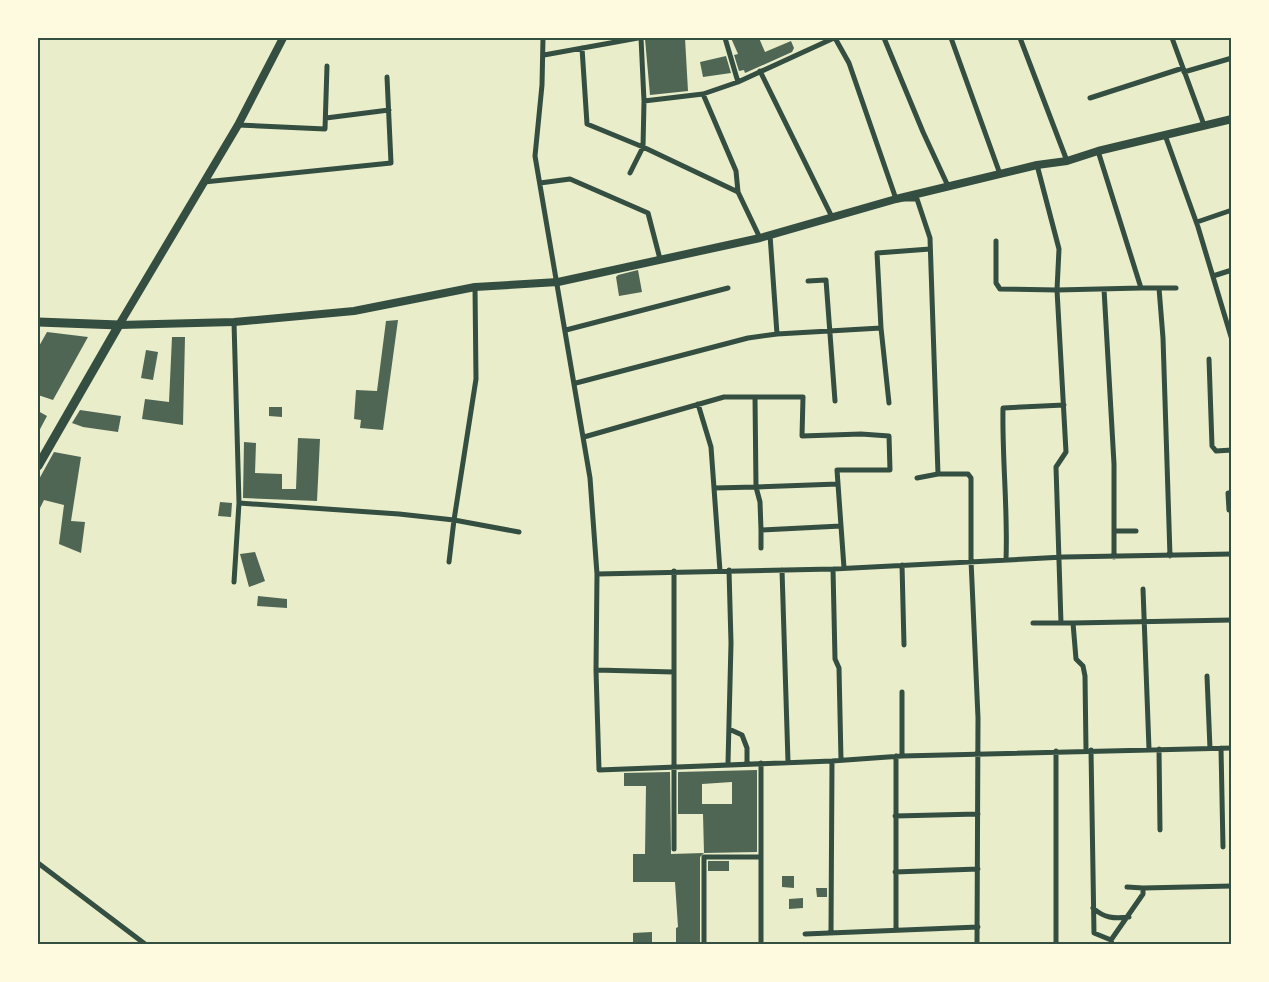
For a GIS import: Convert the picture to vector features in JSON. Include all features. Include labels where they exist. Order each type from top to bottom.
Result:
[{"type":"main road","points":[[38,322],[120,325],[38,466]]},
{"type":"street","points":[[120,325],[238,125],[284,38]]},
{"type":"street","points":[[543,38],[544,55],[535,156],[576,383],[590,478],[597,574],[596,670],[599,770],[978,753],[1232,748]]},
{"type":"street","points":[[544,55],[639,38],[644,101],[643,148],[630,173]]},
{"type":"street","points":[[725,38],[738,82]]},
{"type":"street","points":[[644,101],[703,94],[738,82],[834,38],[848,64],[896,199]]},
{"type":"street","points":[[884,38],[923,132],[948,186]]},
{"type":"street","points":[[951,38],[1000,174]]},
{"type":"street","points":[[1020,38],[1067,161]]},
{"type":"street","points":[[1172,38],[1204,125]]},
{"type":"street","points":[[582,48],[587,124],[738,192]]},
{"type":"street","points":[[1090,98],[1232,58]]},
{"type":"street","points":[[238,125],[325,129],[327,66]]},
{"type":"street","points":[[760,71],[832,217]]},
{"type":"street","points":[[204,182],[391,163],[387,77]]},
{"type":"street","points":[[703,94],[736,170],[738,192],[760,238]]},
{"type":"street","points":[[326,118],[390,110]]},
{"type":"street","points":[[120,325],[234,322],[354,311],[475,287],[558,282],[760,238],[896,199],[1037,165],[1067,161],[1098,151],[1232,119]]},
{"type":"street","points":[[1165,135],[1197,222],[1232,340]]},
{"type":"street","points":[[1098,151],[1141,288]]},
{"type":"street","points":[[1037,165],[1059,249],[1057,290],[1066,452],[1056,467],[1061,623]]},
{"type":"street","points":[[540,184],[570,179],[648,213],[660,259]]},
{"type":"street","points":[[896,199],[917,199],[930,238],[938,474]]},
{"type":"street","points":[[1197,222],[1232,210]]},
{"type":"street","points":[[770,235],[777,334]]},
{"type":"street","points":[[996,241],[996,283],[1000,289],[1176,288]]},
{"type":"street","points":[[889,403],[881,328],[877,253],[930,249]]},
{"type":"street","points":[[1213,276],[1232,270]]},
{"type":"street","points":[[808,281],[826,280],[828,331],[835,400]]},
{"type":"street","points":[[449,562],[476,379],[475,287]]},
{"type":"street","points":[[566,330],[728,288]]},
{"type":"street","points":[[1159,288],[1163,338],[1170,556]]},
{"type":"street","points":[[1104,289],[1114,464],[1114,557]]},
{"type":"street","points":[[234,322],[238,503],[234,582]]},
{"type":"street","points":[[576,383],[748,338],[777,334],[881,328]]},
{"type":"street","points":[[1209,359],[1212,446],[1216,451],[1232,450]]},
{"type":"street","points":[[584,437],[724,397],[803,397],[802,436],[861,434],[889,436],[890,470],[837,470],[844,568]]},
{"type":"street","points":[[755,397],[756,487],[760,502],[761,548]]},
{"type":"street","points":[[698,404],[711,447],[720,570]]},
{"type":"street","points":[[1006,560],[1003,408],[1064,405]]},
{"type":"street","points":[[917,478],[938,474],[968,474],[971,478],[971,560],[978,753],[977,944]]},
{"type":"street","points":[[714,488],[838,484]]},
{"type":"street","points":[[1229,510],[1228,493],[1232,493]]},
{"type":"street","points":[[238,503],[398,514],[454,520],[519,532]]},
{"type":"street","points":[[761,530],[841,526]]},
{"type":"street","points":[[1114,531],[1136,531]]},
{"type":"street","points":[[597,574],[833,569],[971,560],[1232,554]]},
{"type":"street","points":[[902,565],[904,645]]},
{"type":"street","points":[[833,569],[836,659],[840,668],[841,760]]},
{"type":"street","points":[[728,763],[731,643],[729,570]]},
{"type":"street","points":[[782,570],[788,762]]},
{"type":"street","points":[[674,571],[674,849]]},
{"type":"street","points":[[1143,589],[1149,750]]},
{"type":"street","points":[[1033,623],[1232,620]]},
{"type":"street","points":[[1073,623],[1076,658],[1083,666],[1085,676],[1094,823],[1094,933],[1112,942],[1143,894],[1143,888]]},
{"type":"street","points":[[596,670],[674,672]]},
{"type":"street","points":[[1207,676],[1210,748]]},
{"type":"street","points":[[902,692],[902,756]]},
{"type":"street","points":[[729,729],[742,735],[747,748],[747,763]]},
{"type":"street","points":[[1221,748],[1223,847]]},
{"type":"street","points":[[1159,749],[1160,830]]},
{"type":"street","points":[[1056,751],[1056,944]]},
{"type":"street","points":[[896,756],[896,930]]},
{"type":"street","points":[[831,933],[832,761]]},
{"type":"street","points":[[761,763],[761,944]]},
{"type":"street","points":[[895,816],[978,814]]},
{"type":"street","points":[[704,944],[704,857],[761,857]]},
{"type":"street","points":[[38,863],[145,944]]},
{"type":"street","points":[[895,872],[978,869]]},
{"type":"street","points":[[1127,887],[1232,886]]},
{"type":"street","points":[[1093,908],[1100,914],[1110,918],[1128,918]]},
{"type":"street","points":[[805,934],[978,927]]},
{"type":"building","points":[[685,38],[688,91],[650,95],[645,39]]},
{"type":"building","points":[[731,38],[759,38],[765,52],[791,41],[794,48],[792,52],[745,73],[744,70],[739,71],[734,55],[738,54]]},
{"type":"building","points":[[726,56],[731,73],[703,77],[700,62]]},
{"type":"building","points":[[638,270],[642,292],[619,296],[616,277]]},
{"type":"building","points":[[398,320],[383,430],[360,428],[361,420],[354,419],[356,390],[377,391],[386,321]]},
{"type":"building","points":[[47,332],[88,337],[53,400],[38,395],[38,348]]},
{"type":"building","points":[[172,337],[185,337],[183,425],[142,419],[145,399],[169,402]]},
{"type":"building","points":[[146,350],[158,352],[153,380],[141,378]]},
{"type":"building","points":[[269,407],[282,407],[282,417],[269,416]]},
{"type":"building","points":[[80,410],[121,416],[118,432],[83,427],[72,423]]},
{"type":"building","points":[[38,411],[47,416],[38,433]]},
{"type":"building","points":[[298,438],[320,439],[317,501],[243,498],[244,442],[256,443],[255,473],[282,474],[282,489],[296,489]]},
{"type":"building","points":[[54,452],[81,457],[71,521],[85,522],[81,553],[59,544],[64,505],[44,500],[38,512],[38,481]]},
{"type":"building","points":[[220,502],[232,503],[231,517],[218,516]]},
{"type":"building","points":[[255,552],[265,581],[249,587],[240,554]]},
{"type":"building","points":[[258,596],[287,599],[287,608],[257,606]]},
{"type":"building","points":[[757,770],[757,852],[704,853],[703,814],[678,814],[678,772]],"holes":[[[732,782],[732,804],[702,804],[702,784]]]},
{"type":"building","points":[[670,772],[671,854],[704,853],[700,857],[700,944],[676,944],[676,928],[678,927],[675,882],[633,882],[633,854],[645,854],[646,786],[624,786],[624,773]]},
{"type":"building","points":[[708,861],[729,861],[729,871],[708,871]]},
{"type":"building","points":[[782,876],[794,876],[794,888],[782,887]]},
{"type":"building","points":[[816,888],[827,888],[827,897],[817,897]]},
{"type":"building","points":[[803,898],[803,908],[789,909],[789,899]]},
{"type":"building","points":[[652,932],[652,944],[633,944],[633,933]]}]
